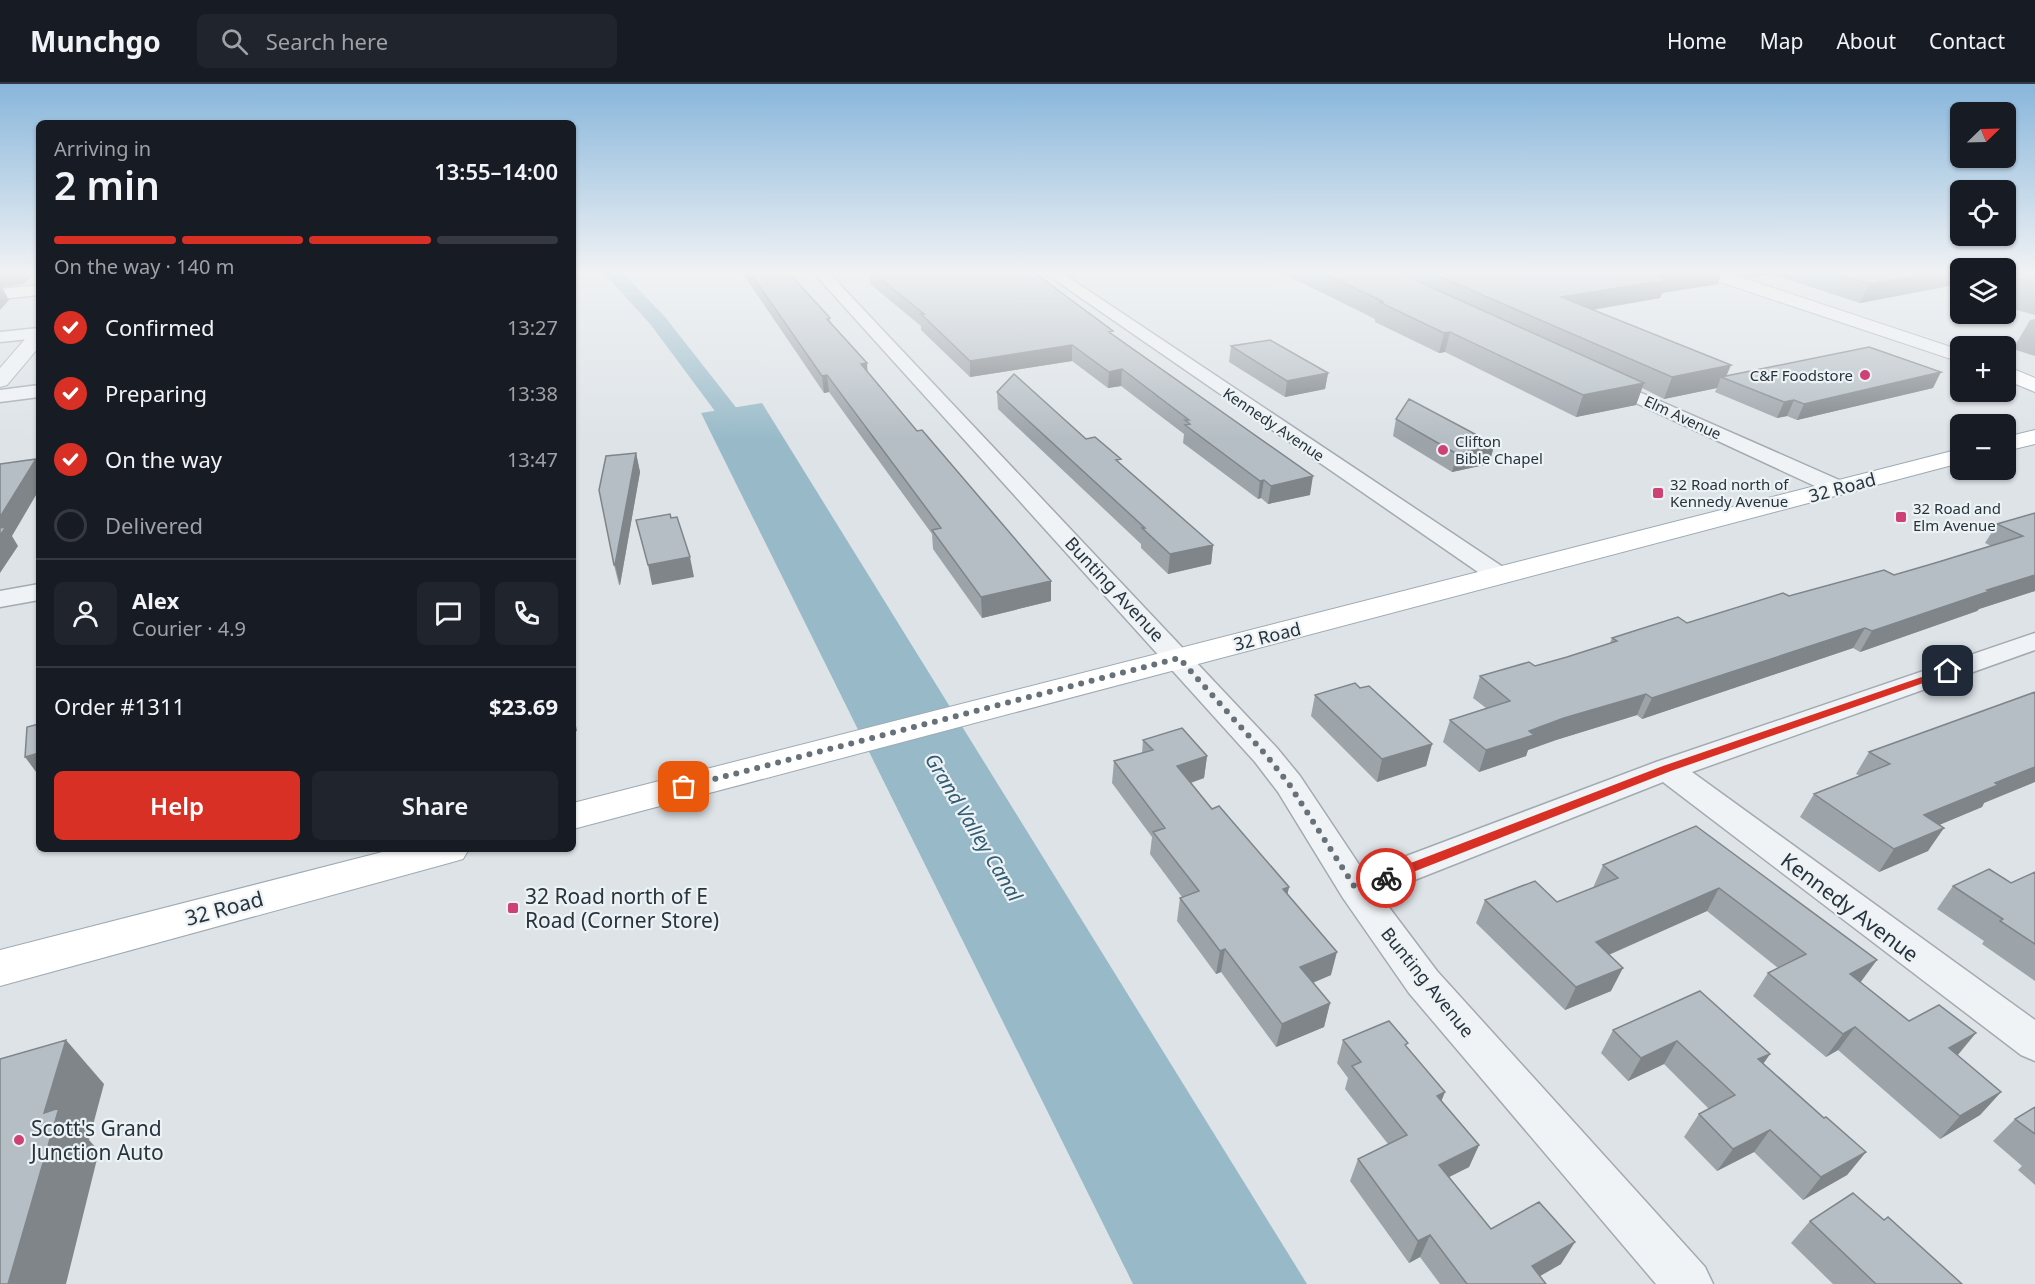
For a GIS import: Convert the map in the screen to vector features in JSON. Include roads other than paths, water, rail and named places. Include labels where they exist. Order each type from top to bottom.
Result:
[{"type":"main road","points":[[2016,376],[2035,386]]},
{"type":"main road","points":[[2016,442],[2035,437]]},
{"type":"main road","name":"32 Road","points":[[576,815],[1950,459]]},
{"type":"main road","name":"32 Road","points":[[0,968],[438,852]]},
{"type":"street","name":"Bunting Avenue","points":[[871,327],[1179,658],[1266,755],[1289,784],[1356,889],[1422,982],[1688,1284]]},
{"type":"street","name":"Kennedy Avenue","points":[[1132,327],[1500,576]]},
{"type":"street","points":[[1873,327],[1950,353]]},
{"type":"street","points":[[0,337],[36,334]]},
{"type":"street","points":[[0,381],[36,338]]},
{"type":"street","name":"Elm Avenue","points":[[1582,371],[1838,488]]},
{"type":"street","points":[[2016,374],[2035,379]]},
{"type":"street","points":[[0,396],[36,391]]},
{"type":"street","points":[[0,599],[36,593]]},
{"type":"street","points":[[1356,889],[1667,769],[2035,641]]},
{"type":"street","name":"Kennedy Avenue","points":[[1667,769],[2035,1042]]},
{"type":"water","points":[[762,403],[1307,1284],[1133,1284],[701,413]]},
{"type":"waterway","name":"Grand Valley Canal","points":[[663,327],[755,448]]},
{"type":"place","name":"C&F Foodstore","points":[[1865,375]]},
{"type":"place","name":"Clifton Bible Chapel","points":[[1443,450]]},
{"type":"place","name":"32 Road north of Kennedy Avenue","points":[[1658,493]]},
{"type":"place","name":"32 Road and Elm Avenue","points":[[1901,517]]},
{"type":"place","name":"32 Road north of E Road (Corner Store)","points":[[513,908]]},
{"type":"place","name":"Scott's Grand Junction Auto","points":[[19,1140]]}]
